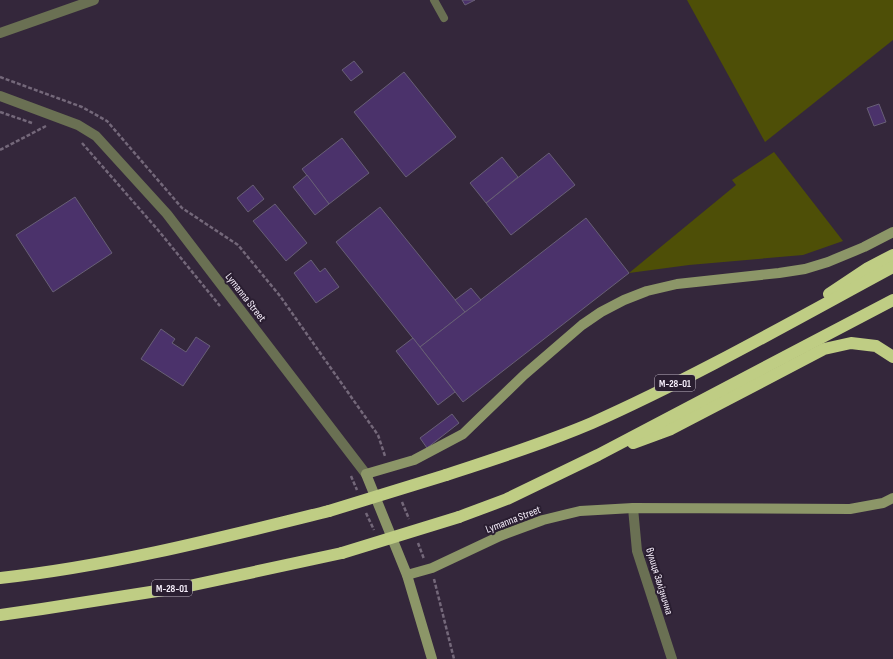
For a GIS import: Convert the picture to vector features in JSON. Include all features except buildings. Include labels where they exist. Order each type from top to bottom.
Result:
[{"type":"highway","points":[[778,329],[851,279],[893,255]]},
{"type":"highway","name":"М-28-01","points":[[0,578],[45,573],[193,545],[329,511],[504,457],[590,423],[666,388],[893,267]]},
{"type":"highway","name":"М-28-01","points":[[0,614],[42,609],[189,586],[342,553],[459,517],[507,499],[598,455],[893,300]]},
{"type":"highway","points":[[598,455],[671,429],[824,349],[851,343],[876,346],[893,356]]},
{"type":"main road","points":[[366,474],[414,460],[463,434],[524,375],[582,325],[601,312],[624,300],[647,291],[677,284],[805,269],[828,262],[864,247],[893,232]]},
{"type":"main road","name":"Lymanna Street","points":[[366,474],[407,575],[432,659]]},
{"type":"main road","name":"Lymanna Street","points":[[407,575],[432,568],[500,536],[543,520],[580,511],[633,508],[850,509],[883,503],[893,498]]},
{"type":"street","points":[[0,33],[94,0]]},
{"type":"street","name":"Lymanna Street","points":[[0,96],[78,125],[96,136],[167,214],[366,474]]},
{"type":"street","name":"вулиця Залізнична","points":[[633,508],[638,551],[672,659]]},
{"type":"lane","points":[[434,0],[444,18]]},
{"type":"path","points":[[0,78],[82,107],[107,122],[182,208],[238,246],[280,296],[378,434],[389,467]]},
{"type":"path","points":[[0,112],[25,121],[52,127]]},
{"type":"path","points":[[0,150],[46,126]]},
{"type":"path","points":[[81,142],[158,230],[221,308]]},
{"type":"path","points":[[351,476],[359,497]]},
{"type":"path","points":[[400,496],[411,525]]},
{"type":"path","points":[[365,511],[374,532]]},
{"type":"path","points":[[417,539],[425,561]]},
{"type":"path","points":[[436,588],[454,659]]},
{"type":"shaded area","points":[[687,0],[893,0],[893,40],[765,142]]},
{"type":"shaded area","points":[[774,152],[843,241],[803,255],[689,265],[629,273],[736,185],[732,180]]}]
